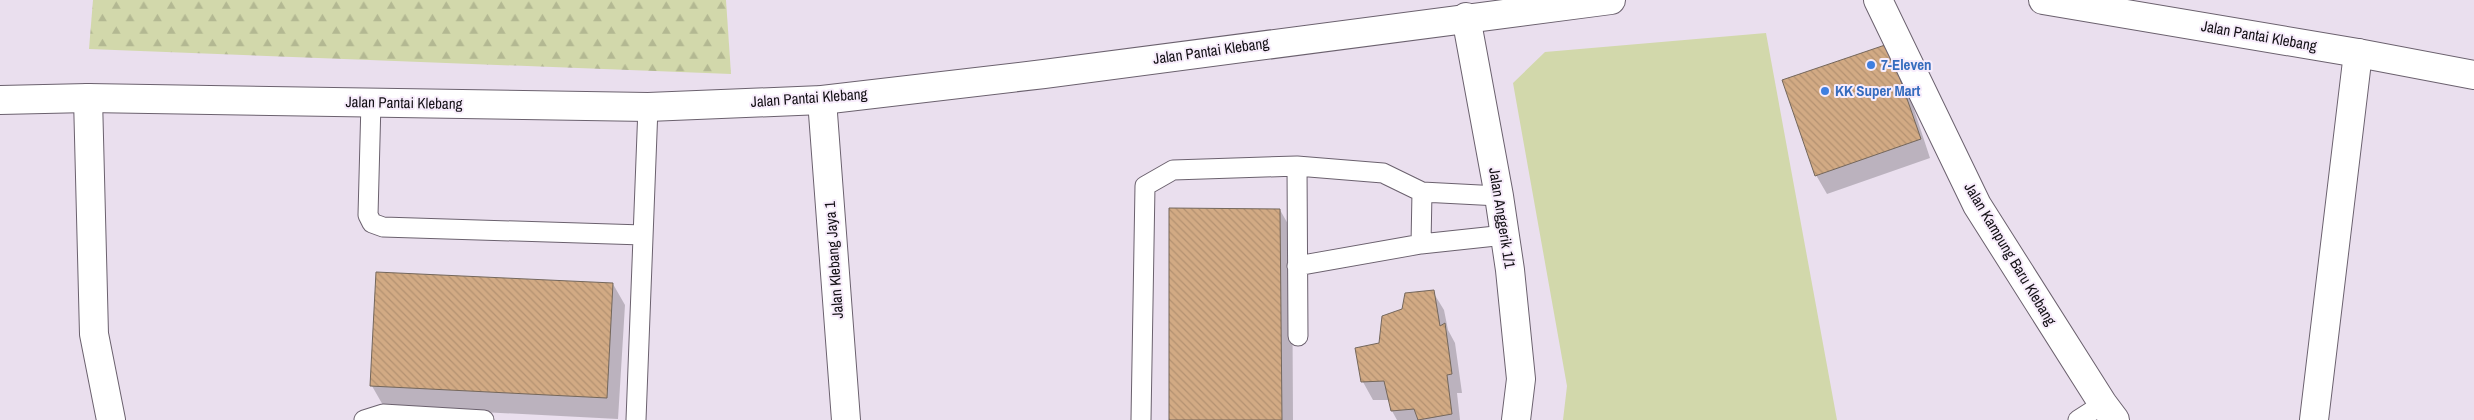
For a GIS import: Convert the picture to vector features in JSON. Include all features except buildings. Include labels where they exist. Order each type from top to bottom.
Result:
[{"type":"main road","name":"Jalan Pantai Klebang","points":[[0,100],[88,98],[648,106],[822,100],[1044,74],[1611,0]]},
{"type":"main road","name":"Jalan Kampung Baru Klebang","points":[[1878,0],[1976,205],[2109,412]]},
{"type":"main road","name":"Jalan Pantai Klebang","points":[[2044,0],[2358,53],[2474,75]]},
{"type":"main road","name":"Jalan Anggerik 1/1","points":[[1466,18],[1505,235],[1521,378],[1516,420]]},
{"type":"main road","points":[[2314,420],[2358,53]]},
{"type":"main road","points":[[88,98],[94,334],[111,420]]},
{"type":"main road","name":"Jalan Klebang Jaya 1","points":[[822,100],[846,420]]},
{"type":"lane","points":[[371,102],[368,215],[372,224],[383,227],[643,235]]},
{"type":"lane","points":[[636,420],[648,106]]},
{"type":"lane","points":[[1141,420],[1145,186],[1173,170],[1297,166],[1383,173],[1422,192],[1499,196]]},
{"type":"lane","points":[[1297,166],[1298,336]]},
{"type":"lane","points":[[1421,244],[1422,192]]},
{"type":"lane","points":[[1298,266],[1421,244],[1505,235]]},
{"type":"lane","points":[[2078,420],[2109,412]]},
{"type":"lane","points":[[364,420],[383,414],[484,420]]},
{"type":"green space","points":[[93,0],[726,0],[731,74],[89,49]]},
{"type":"green space","points":[[1766,33],[1837,420],[1563,420],[1567,386],[1513,83],[1545,52]]},
{"type":"place","name":"7-Eleven","points":[[1871,65]]},
{"type":"place","name":"KK Super Mart","points":[[1825,91]]}]
